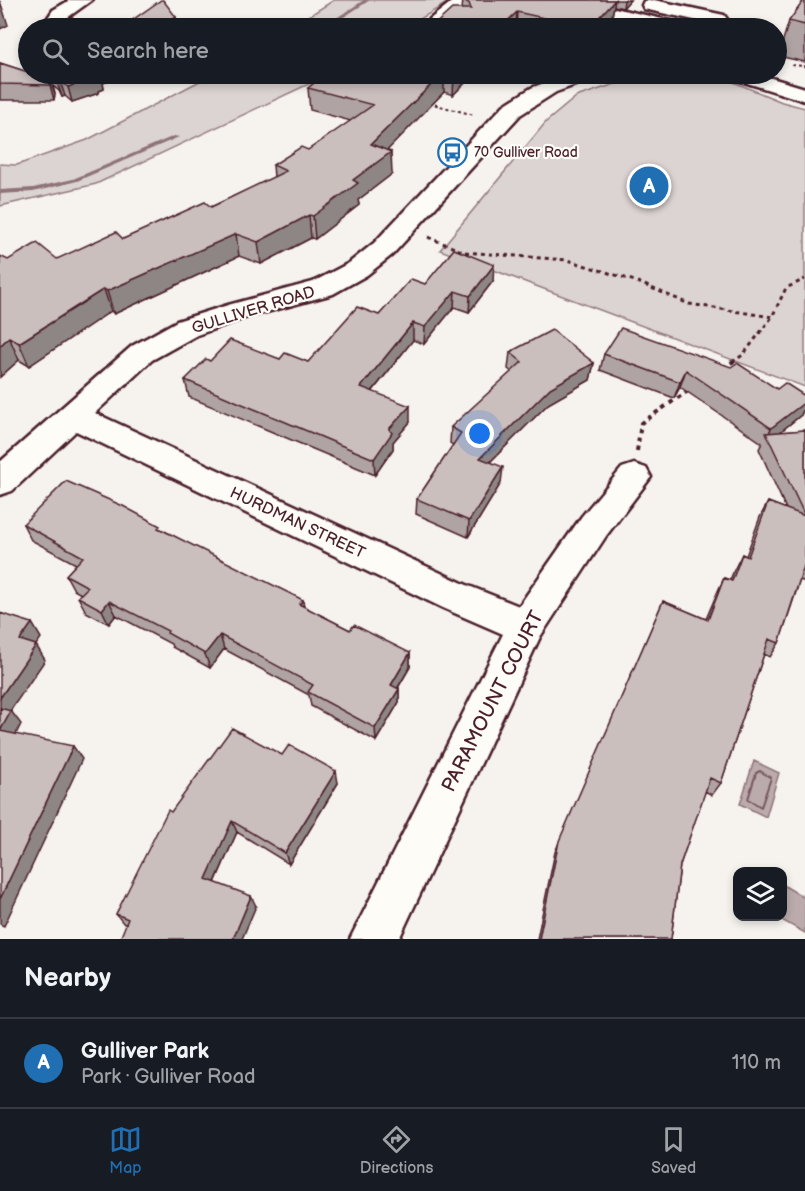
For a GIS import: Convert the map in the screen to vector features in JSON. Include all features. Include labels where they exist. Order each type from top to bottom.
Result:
[{"type":"street","points":[[443,18],[465,0]]},
{"type":"street","points":[[555,0],[633,18]]},
{"type":"street","points":[[628,0],[717,17]]},
{"type":"street","points":[[50,2],[76,3]]},
{"type":"street","points":[[57,18],[76,3]]},
{"type":"street","name":"GULLIVER ROAD","points":[[0,482],[142,353],[187,328],[238,311],[323,288],[358,269],[383,249],[512,110],[529,97],[555,84]]},
{"type":"street","points":[[770,84],[805,95]]},
{"type":"street","name":"HURDMAN STREET","points":[[72,416],[456,597],[526,626]]},
{"type":"street","name":"PARAMOUNT COURT","points":[[374,939],[526,626],[594,526],[634,477]]},
{"type":"path","points":[[429,103],[484,117]]},
{"type":"path","points":[[420,234],[464,252],[567,260],[635,281],[689,304],[772,317]]},
{"type":"path","points":[[715,373],[743,355],[772,317],[786,288],[805,279]]},
{"type":"path","points":[[634,477],[641,423],[697,386]]},
{"type":"shaded area","points":[[334,0],[452,0],[422,18],[306,18]]},
{"type":"shaded area","points":[[194,84],[309,84],[96,184],[0,206],[0,164],[17,165],[87,140]]},
{"type":"shaded area","points":[[615,84],[738,84],[782,102],[805,108],[805,387],[440,250],[546,122],[576,97]]},
{"type":"water","points":[[754,761],[779,773],[766,817],[740,804]]},
{"type":"water","points":[[787,887],[805,898],[805,933],[783,921],[787,921]]},
{"type":"building","points":[[161,0],[176,17],[175,18],[135,18]]},
{"type":"building","points":[[615,0],[598,18],[544,18],[517,12],[511,18],[442,18],[452,9],[471,9],[469,3],[463,1]]},
{"type":"building","points":[[804,0],[805,25],[789,21]]},
{"type":"building","points":[[0,63],[18,69],[18,84],[50,85],[0,84]]},
{"type":"building","points":[[313,84],[432,84],[371,144],[391,152],[353,180],[358,183],[313,216],[309,215],[258,242],[236,234],[107,291],[104,289],[19,343],[9,337],[0,346],[0,256],[8,260],[37,243],[57,259],[116,232],[123,239],[205,202],[211,207],[286,171],[273,165],[301,147],[308,150],[373,105],[308,88]]},
{"type":"building","points":[[454,249],[494,265],[470,296],[455,291],[425,327],[413,323],[361,387],[410,406],[389,429],[392,433],[374,459],[185,380],[206,359],[210,361],[230,340],[280,359],[285,353],[308,362],[357,307],[379,315],[411,279],[425,284]]},
{"type":"building","points":[[621,328],[731,367],[737,363],[777,389],[785,383],[805,396],[805,402],[771,428],[686,370],[680,382],[604,354]]},
{"type":"building","points":[[552,330],[594,363],[550,388],[480,458],[503,467],[469,521],[417,499],[461,433],[451,427],[522,362],[510,352]]},
{"type":"building","points":[[805,430],[805,516],[766,433]]},
{"type":"building","points":[[66,481],[123,506],[160,526],[158,528],[303,600],[299,604],[350,630],[354,625],[410,653],[391,685],[399,689],[375,728],[308,692],[313,685],[220,635],[205,654],[167,633],[168,631],[109,601],[102,610],[78,597],[88,587],[66,575],[83,557],[23,524]]},
{"type":"building","points":[[768,502],[805,516],[805,563],[779,643],[769,639],[721,783],[710,778],[680,865],[671,939],[539,939],[559,841],[663,601],[708,620],[724,578],[732,581],[742,554],[748,557]]},
{"type":"building","points":[[0,613],[32,623],[20,640],[36,645],[0,698]]},
{"type":"building","points":[[0,708],[11,711],[0,731]]},
{"type":"building","points":[[232,728],[282,755],[289,745],[336,771],[285,853],[232,821],[206,879],[251,896],[233,939],[120,939],[128,919],[116,914],[168,810],[171,812]]},
{"type":"building","points":[[0,731],[73,746],[0,899]]},
{"type":"waterway","points":[[339,18],[367,0]]},
{"type":"waterway","points":[[0,192],[33,190],[75,180],[176,137]]},
{"type":"place","name":"70 Gulliver Road","points":[[453,152]]},
{"type":"place","name":"Gulliver Park","points":[[649,186]]}]
